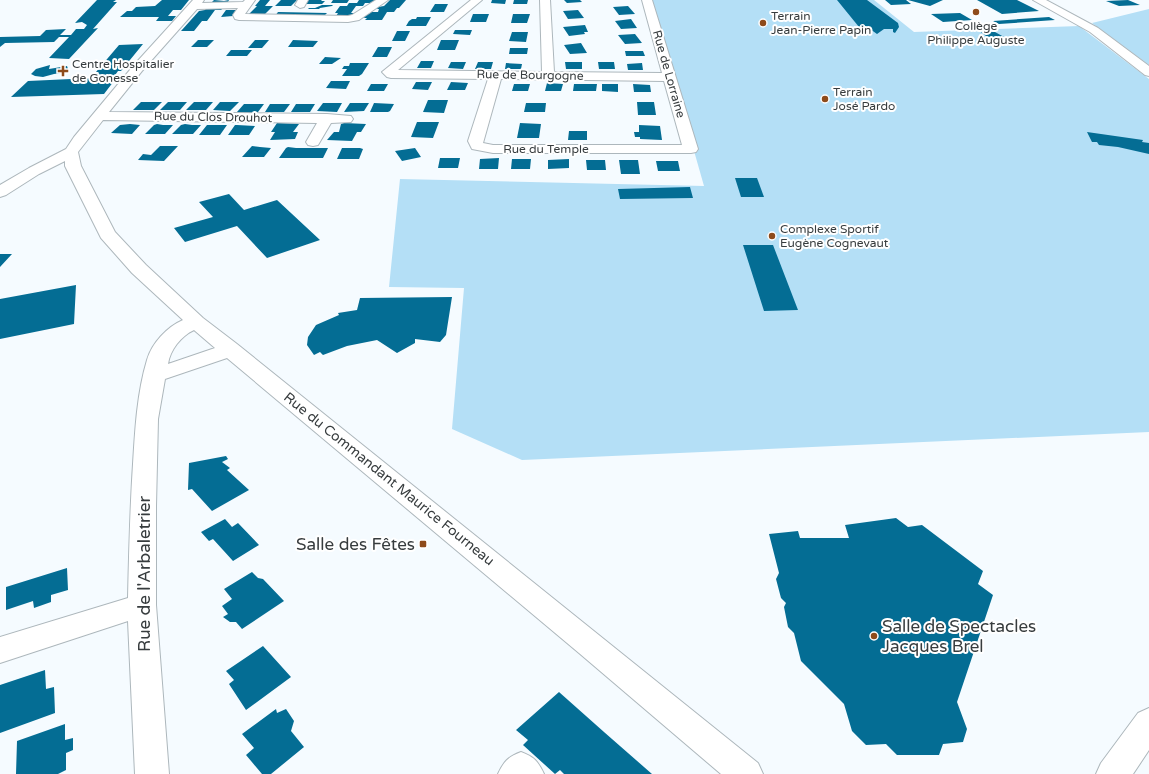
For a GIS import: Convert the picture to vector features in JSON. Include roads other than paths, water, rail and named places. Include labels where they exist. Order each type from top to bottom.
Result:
[{"type":"street","points":[[248,2],[238,15],[239,17],[338,20],[355,18],[383,0]]},
{"type":"street","name":"Rue de Bourgogne","points":[[476,0],[388,72],[391,74],[670,77]]},
{"type":"street","points":[[545,0],[548,76]]},
{"type":"street","name":"Rue de Lorraine","points":[[647,0],[691,149]]},
{"type":"street","points":[[1038,0],[1094,30],[1149,72]]},
{"type":"street","points":[[0,192],[34,171],[71,152],[138,68],[196,3],[248,2]]},
{"type":"street","name":"Rue du Temple","points":[[496,75],[475,141],[477,146],[493,149],[691,149]]},
{"type":"street","name":"Rue du Clos Drouhot","points":[[99,116],[346,119]]},
{"type":"street","points":[[313,142],[327,118]]},
{"type":"street","name":"Rue du Commandant Maurice Fourneau","points":[[71,152],[73,166],[107,234],[138,269],[196,322],[230,348],[746,774]]},
{"type":"street","name":"Rue de l'Arbaletrier","points":[[152,774],[142,605],[143,506],[147,419],[158,360],[164,346],[180,329],[196,322]]},
{"type":"street","points":[[155,375],[218,355],[230,348]]},
{"type":"street","points":[[0,650],[142,605]]},
{"type":"street","points":[[1113,774],[1149,723]]},
{"type":"street","points":[[515,774],[521,768],[527,774]]},
{"type":"place","name":"Collège Philippe Auguste","points":[[976,12]]},
{"type":"place","name":"Terrain Jean-Pierre Papin","points":[[763,23]]},
{"type":"place","name":"Centre Hospitalier de Gonesse","points":[[63,71]]},
{"type":"place","name":"Terrain José Pardo","points":[[825,99]]},
{"type":"place","name":"Complexe Sportif Eugène Cognevaut","points":[[772,236]]},
{"type":"place","name":"Salle des Fêtes","points":[[423,544]]},
{"type":"place","name":"Salle de Spectacles Jacques Brel","points":[[874,636]]}]
